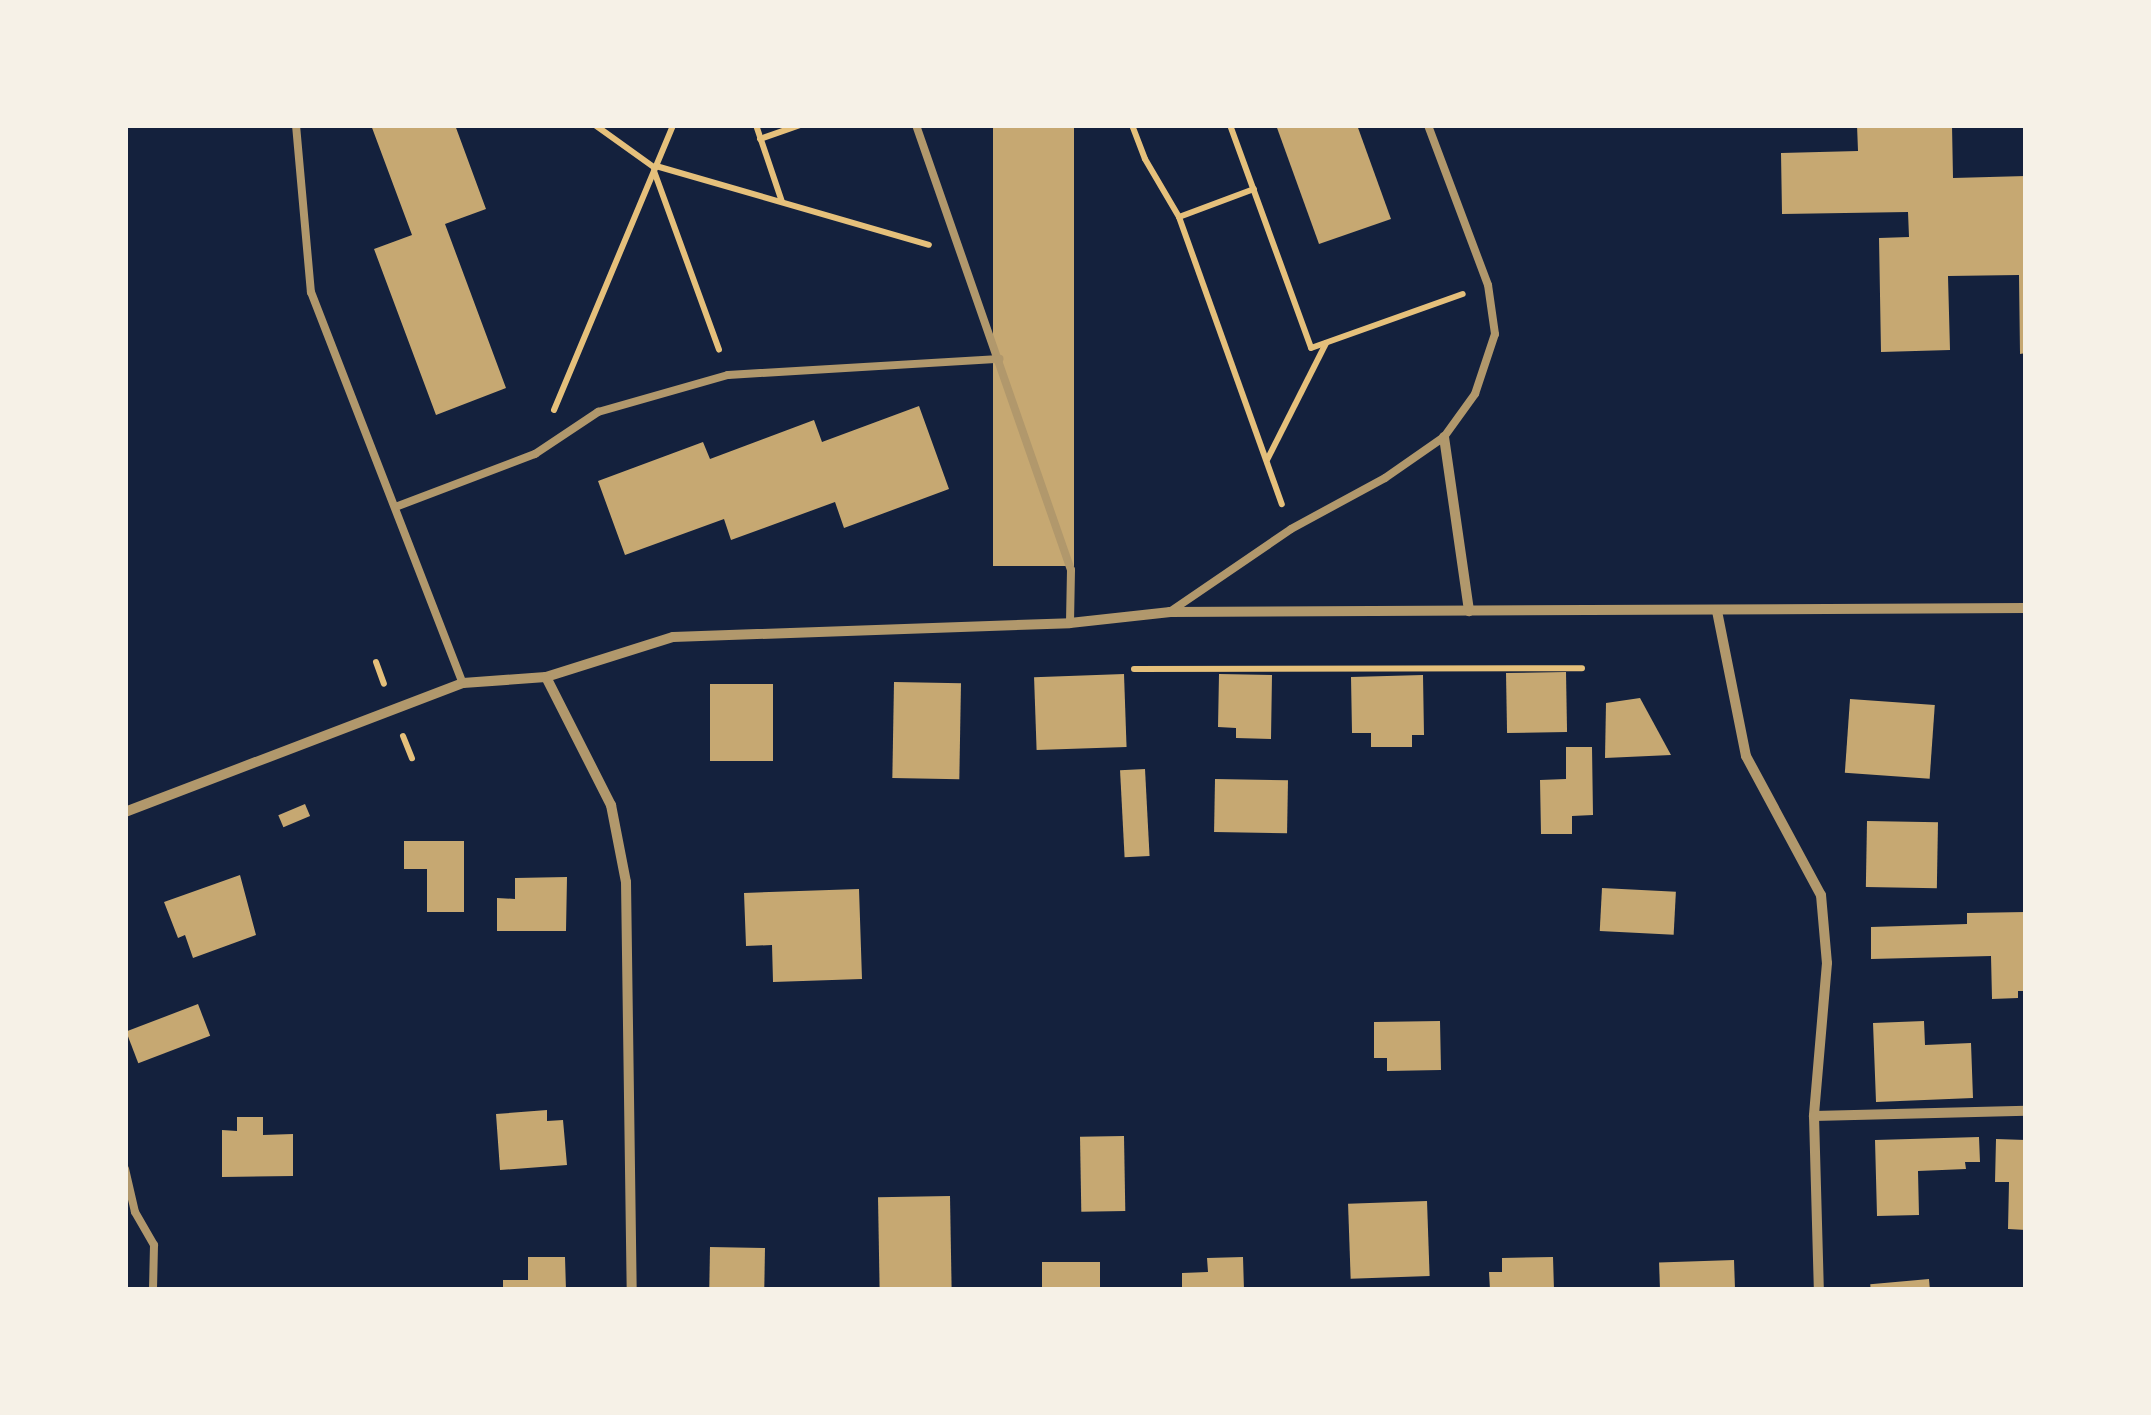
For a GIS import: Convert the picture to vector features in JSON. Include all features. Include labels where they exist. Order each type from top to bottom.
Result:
[{"type":"street","points":[[1444,437],[1469,611]]},
{"type":"street","points":[[125,812],[464,683],[546,677],[673,636],[1070,623],[1170,612],[2026,608]]},
{"type":"street","points":[[1717,612],[1746,756],[1821,895],[1827,962],[1814,1116],[1819,1290]]},
{"type":"street","points":[[546,677],[582,739],[611,805],[626,882],[632,1290]]},
{"type":"street","points":[[1814,1116],[2026,1111]]},
{"type":"lane","points":[[296,125],[311,292],[398,506],[464,683]]},
{"type":"lane","points":[[916,125],[1071,570],[1070,623]]},
{"type":"lane","points":[[1170,612],[1291,529],[1385,478],[1444,437],[1475,394],[1495,334],[1488,285],[1428,125]]},
{"type":"lane","points":[[398,506],[535,454],[598,412],[728,375],[1000,358]]},
{"type":"lane","points":[[125,1169],[135,1212],[154,1245],[154,1290]]},
{"type":"path","points":[[595,125],[655,168],[964,256]]},
{"type":"path","points":[[535,454],[673,125]]},
{"type":"path","points":[[756,125],[782,202]]},
{"type":"path","points":[[760,139],[800,125]]},
{"type":"path","points":[[1132,125],[1144,159],[1179,216],[1291,529]]},
{"type":"path","points":[[1230,125],[1311,348],[1488,285]]},
{"type":"path","points":[[655,168],[728,375]]},
{"type":"path","points":[[1179,216],[1254,189]]},
{"type":"path","points":[[1266,461],[1326,343]]},
{"type":"path","points":[[376,662],[384,685]]},
{"type":"path","points":[[1134,669],[1582,668]]},
{"type":"path","points":[[403,734],[412,758]]},
{"type":"building","points":[[371,125],[455,125],[486,209],[445,224],[506,388],[436,415],[374,249],[412,235]]},
{"type":"building","points":[[993,125],[1074,125],[1074,566],[993,566]]},
{"type":"building","points":[[1276,125],[1357,125],[1391,219],[1319,244]]},
{"type":"building","points":[[1857,125],[1952,125],[1953,178],[2026,176],[2026,353],[2020,354],[2019,275],[1948,276],[1950,350],[1881,352],[1879,238],[1909,237],[1908,212],[1782,214],[1781,153],[1858,151]]},
{"type":"building","points":[[919,406],[949,489],[844,528],[835,502],[731,540],[724,519],[625,555],[598,481],[703,442],[710,459],[814,420],[822,442]]},
{"type":"building","points":[[1566,672],[1567,732],[1507,733],[1506,673]]},
{"type":"building","points":[[1124,674],[1127,747],[1037,750],[1034,677]]},
{"type":"building","points":[[1219,674],[1272,675],[1271,739],[1236,738],[1236,728],[1218,727]]},
{"type":"building","points":[[1423,675],[1424,735],[1412,735],[1412,747],[1371,747],[1371,733],[1352,733],[1351,677]]},
{"type":"building","points":[[894,682],[961,683],[959,779],[892,778]]},
{"type":"building","points":[[710,684],[773,684],[773,761],[710,761]]},
{"type":"building","points":[[1640,698],[1671,755],[1605,758],[1606,703]]},
{"type":"building","points":[[1850,699],[1935,705],[1930,779],[1845,773]]},
{"type":"building","points":[[1566,747],[1592,747],[1593,815],[1572,816],[1572,834],[1541,834],[1540,780],[1566,779]]},
{"type":"building","points":[[1145,769],[1150,856],[1125,857],[1120,770]]},
{"type":"building","points":[[1215,779],[1288,780],[1287,833],[1214,832]]},
{"type":"building","points":[[305,804],[310,816],[283,827],[278,815]]},
{"type":"building","points":[[1867,821],[1938,822],[1937,888],[1866,887]]},
{"type":"building","points":[[404,841],[464,841],[464,912],[427,912],[427,869],[404,869]]},
{"type":"building","points":[[240,875],[256,935],[193,958],[185,935],[178,938],[164,902]]},
{"type":"building","points":[[567,877],[566,931],[497,931],[497,898],[515,899],[515,878]]},
{"type":"building","points":[[1602,888],[1676,892],[1674,935],[1600,931]]},
{"type":"building","points":[[859,889],[862,979],[773,982],[772,945],[746,946],[744,893]]},
{"type":"building","points":[[2026,912],[2026,991],[2018,991],[2018,998],[1992,999],[1991,956],[1871,959],[1871,927],[1967,924],[1967,913]]},
{"type":"building","points":[[198,1004],[210,1036],[138,1063],[126,1032]]},
{"type":"building","points":[[1440,1021],[1441,1070],[1387,1071],[1387,1058],[1374,1058],[1374,1022]]},
{"type":"building","points":[[1924,1021],[1925,1045],[1971,1043],[1973,1098],[1876,1102],[1873,1023]]},
{"type":"building","points":[[547,1110],[547,1121],[563,1120],[567,1165],[500,1170],[496,1114]]},
{"type":"building","points":[[237,1117],[263,1117],[263,1135],[293,1134],[293,1176],[222,1177],[222,1130],[237,1131]]},
{"type":"building","points":[[1124,1136],[1125,1211],[1081,1212],[1080,1137]]},
{"type":"building","points":[[1979,1137],[1980,1162],[1965,1162],[1966,1169],[1918,1171],[1919,1215],[1877,1216],[1875,1140]]},
{"type":"building","points":[[1996,1139],[2026,1140],[2026,1230],[2008,1229],[2009,1182],[1995,1182]]},
{"type":"building","points":[[950,1196],[952,1290],[880,1290],[878,1197]]},
{"type":"building","points":[[1427,1201],[1430,1276],[1351,1279],[1348,1204]]},
{"type":"building","points":[[710,1247],[765,1248],[764,1290],[709,1290]]},
{"type":"building","points":[[528,1257],[565,1257],[566,1290],[503,1290],[503,1280],[528,1280]]},
{"type":"building","points":[[1243,1257],[1244,1290],[1182,1290],[1182,1273],[1208,1272],[1207,1258]]},
{"type":"building","points":[[1553,1257],[1554,1290],[1490,1290],[1489,1272],[1502,1272],[1502,1258]]},
{"type":"building","points":[[1734,1260],[1735,1290],[1660,1290],[1659,1263]]},
{"type":"building","points":[[1042,1262],[1100,1262],[1100,1290],[1042,1290]]},
{"type":"building","points":[[1929,1279],[1930,1290],[1871,1290],[1870,1284]]}]
